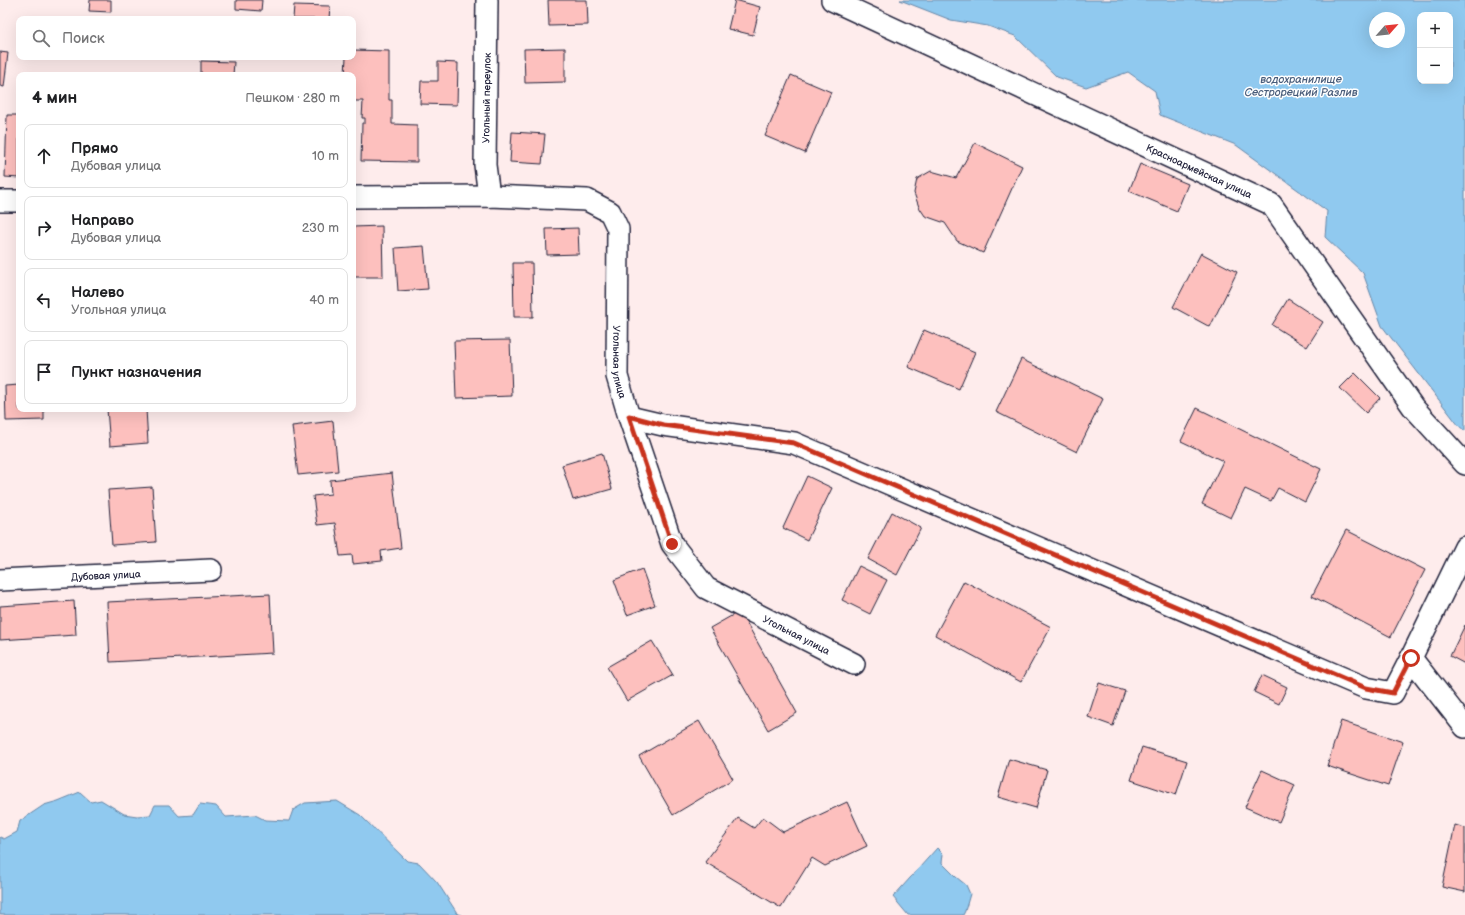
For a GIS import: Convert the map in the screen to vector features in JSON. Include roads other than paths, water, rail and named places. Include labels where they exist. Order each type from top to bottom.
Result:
[{"type":"street","name":"Угольный переулок","points":[[487,0],[485,165],[489,196]]},
{"type":"street","name":"Красноармейская улица","points":[[832,0],[1271,204],[1413,407],[1465,464]]},
{"type":"street","name":"Угольная улица","points":[[356,197],[489,196],[587,200],[610,212],[618,229],[617,376],[672,544],[706,588],[854,664]]},
{"type":"street","points":[[0,201],[16,201]]},
{"type":"street","points":[[629,416],[663,425],[794,443],[1366,688],[1393,693],[1465,547]]},
{"type":"street","name":"Дубовая улица","points":[[0,580],[211,570]]},
{"type":"street","points":[[1411,658],[1465,727]]},
{"type":"water","name":"водохранилище Сестрорецкий Разлив","points":[[900,0],[1465,0],[1465,431],[1459,426],[1382,326],[1363,273],[1325,237],[1327,211],[1236,145],[1160,115],[1155,91],[1128,72],[1086,87],[1057,77],[1015,36],[988,26],[951,20]]},
{"type":"water","points":[[80,792],[91,802],[101,800],[124,814],[137,816],[150,815],[155,805],[169,805],[179,816],[193,815],[200,804],[216,806],[226,817],[255,815],[265,820],[289,821],[293,810],[305,803],[337,801],[360,815],[407,861],[419,863],[437,882],[457,913],[461,915],[0,915],[0,837],[4,839],[17,832],[20,821],[44,805]]},
{"type":"water","points":[[937,848],[943,854],[942,863],[966,885],[970,894],[965,911],[963,915],[908,915],[893,897]]}]
